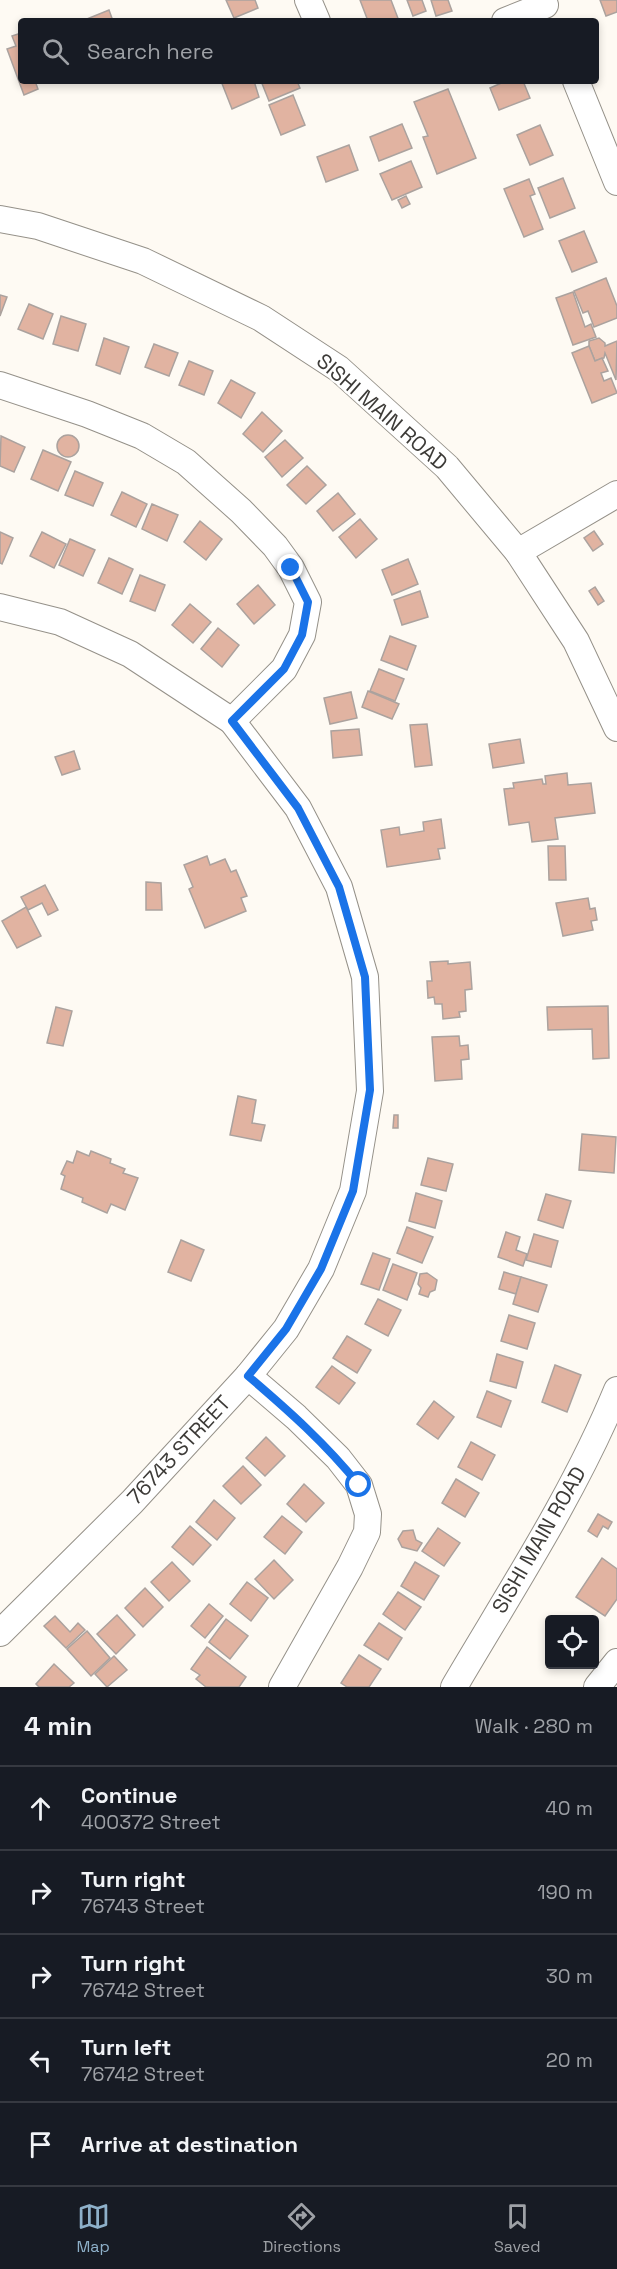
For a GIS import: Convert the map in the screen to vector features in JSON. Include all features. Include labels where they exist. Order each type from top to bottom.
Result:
[{"type":"street","points":[[308,0],[316,18]]},
{"type":"street","points":[[515,18],[546,9]]},
{"type":"street","points":[[577,84],[617,182]]},
{"type":"street","name":"SISHI MAIN ROAD","points":[[0,219],[38,226],[143,261],[261,318],[339,369],[439,459],[518,552],[576,641],[617,728]]},
{"type":"street","points":[[0,385],[87,414],[142,436],[186,462],[241,511],[275,546],[291,568],[308,602],[302,635],[284,669],[232,721]]},
{"type":"street","points":[[518,552],[617,494]]},
{"type":"street","name":"76743 STREET","points":[[0,607],[60,622],[130,654],[232,721],[298,808],[339,887],[365,977],[370,1090],[353,1191],[321,1269],[286,1329],[248,1376],[132,1502],[0,1633]]},
{"type":"street","points":[[248,1376],[296,1417],[338,1458],[359,1485],[368,1514],[368,1532],[282,1687]]},
{"type":"street","name":"SISHI MAIN ROAD","points":[[454,1687],[552,1521],[598,1435],[617,1390]]},
{"type":"street","points":[[597,1687],[617,1662]]},
{"type":"building","points":[[226,0],[255,0],[258,8],[234,18]]},
{"type":"building","points":[[360,0],[391,0],[398,18],[367,18]]},
{"type":"building","points":[[407,0],[422,0],[426,11],[413,16]]},
{"type":"building","points":[[431,0],[448,0],[452,11],[436,16]]},
{"type":"building","points":[[600,0],[617,0],[617,12],[606,16]]},
{"type":"building","points":[[109,10],[112,18],[89,18]]},
{"type":"building","points":[[18,34],[18,79],[7,49],[16,46],[12,36]]},
{"type":"building","points":[[20,84],[36,84],[38,89],[24,95]]},
{"type":"building","points":[[222,84],[255,84],[259,97],[232,109]]},
{"type":"building","points":[[262,84],[298,84],[300,88],[269,101]]},
{"type":"building","points":[[499,84],[524,84],[530,98],[499,110],[490,88]]},
{"type":"building","points":[[448,89],[476,158],[437,174],[423,137],[428,136],[414,102]]},
{"type":"building","points":[[293,95],[305,125],[281,135],[269,105]]},
{"type":"building","points":[[402,124],[412,148],[379,161],[370,137]]},
{"type":"building","points":[[540,125],[553,155],[530,165],[517,135]]},
{"type":"building","points":[[349,145],[358,170],[326,182],[317,157]]},
{"type":"building","points":[[411,161],[422,187],[392,200],[380,174]]},
{"type":"building","points":[[563,178],[575,208],[550,218],[538,188]]},
{"type":"building","points":[[529,179],[535,194],[530,196],[543,229],[524,237],[504,189]]},
{"type":"building","points":[[406,196],[410,204],[402,208],[398,200]]},
{"type":"building","points":[[584,231],[597,262],[572,272],[559,241]]},
{"type":"building","points":[[606,278],[617,306],[617,318],[594,327],[588,311],[583,313],[574,291]]},
{"type":"building","points":[[573,292],[585,327],[591,324],[596,337],[573,345],[556,298]]},
{"type":"building","points":[[0,295],[7,297],[0,316]]},
{"type":"building","points":[[29,304],[53,314],[43,339],[18,329]]},
{"type":"building","points":[[61,316],[86,324],[78,351],[53,344]]},
{"type":"building","points":[[104,338],[129,347],[120,374],[96,365]]},
{"type":"building","points":[[599,338],[605,346],[617,341],[616,380],[605,353],[604,358],[595,361],[589,341]]},
{"type":"building","points":[[154,344],[178,353],[169,376],[145,367]]},
{"type":"building","points":[[589,346],[595,361],[602,358],[608,371],[601,373],[604,381],[611,378],[617,393],[592,403],[572,353]]},
{"type":"building","points":[[189,361],[213,371],[204,395],[179,385]]},
{"type":"building","points":[[231,380],[255,393],[241,418],[218,403]]},
{"type":"building","points":[[262,412],[282,431],[263,452],[243,434]]},
{"type":"building","points":[[68,435],[76,438],[79,446],[76,454],[68,457],[60,454],[57,446],[60,438]]},
{"type":"building","points":[[1,436],[25,447],[14,472],[0,466]]},
{"type":"building","points":[[285,440],[303,458],[282,477],[265,457]]},
{"type":"building","points":[[43,450],[71,462],[58,491],[31,479]]},
{"type":"building","points":[[307,466],[326,485],[306,504],[287,485]]},
{"type":"building","points":[[75,471],[103,483],[93,506],[65,495]]},
{"type":"building","points":[[122,492],[147,504],[136,527],[111,515]]},
{"type":"building","points":[[338,493],[355,514],[333,531],[317,511]]},
{"type":"building","points":[[152,504],[178,515],[167,541],[142,529]]},
{"type":"building","points":[[360,519],[377,539],[356,558],[339,537]]},
{"type":"building","points":[[200,521],[222,539],[206,560],[184,542]]},
{"type":"building","points":[[594,531],[603,544],[593,551],[584,538]]},
{"type":"building","points":[[0,532],[13,538],[2,564],[0,563]]},
{"type":"building","points":[[42,532],[66,544],[54,568],[30,556]]},
{"type":"building","points":[[70,539],[95,550],[83,576],[59,565]]},
{"type":"building","points":[[109,558],[133,569],[122,594],[98,583]]},
{"type":"building","points":[[408,559],[418,584],[392,595],[382,570]]},
{"type":"building","points":[[140,575],[165,585],[155,611],[130,601]]},
{"type":"building","points":[[258,585],[275,605],[254,624],[237,604]]},
{"type":"building","points":[[595,587],[604,601],[598,605],[589,591]]},
{"type":"building","points":[[420,591],[428,617],[402,625],[394,600]]},
{"type":"building","points":[[190,604],[211,622],[193,643],[172,625]]},
{"type":"building","points":[[218,628],[239,645],[222,667],[201,649]]},
{"type":"building","points":[[390,636],[416,646],[407,670],[381,660]]},
{"type":"building","points":[[379,669],[404,679],[395,701],[370,691]]},
{"type":"building","points":[[368,691],[399,704],[392,719],[362,707]]},
{"type":"building","points":[[351,692],[357,718],[330,724],[324,698]]},
{"type":"building","points":[[427,724],[432,765],[415,767],[410,725]]},
{"type":"building","points":[[359,729],[362,755],[333,758],[331,731]]},
{"type":"building","points":[[520,739],[524,763],[493,768],[489,744]]},
{"type":"building","points":[[74,751],[80,769],[62,775],[55,757]]},
{"type":"building","points":[[567,773],[568,785],[591,783],[595,813],[555,818],[558,839],[532,842],[529,822],[509,825],[504,789],[514,788],[513,783],[542,779],[543,784],[546,784],[545,776]]},
{"type":"building","points":[[441,819],[445,848],[438,849],[440,859],[387,867],[381,830],[399,827],[400,835],[424,831],[423,822]]},
{"type":"building","points":[[548,846],[565,846],[566,880],[549,880]]},
{"type":"building","points":[[207,856],[210,865],[225,859],[231,872],[236,870],[247,896],[241,898],[246,911],[205,928],[189,889],[193,887],[184,865]]},
{"type":"building","points":[[146,882],[161,883],[162,910],[146,910]]},
{"type":"building","points":[[45,885],[58,910],[48,915],[42,903],[28,910],[21,897]]},
{"type":"building","points":[[588,898],[590,909],[595,908],[597,920],[591,921],[593,930],[563,936],[556,903]]},
{"type":"building","points":[[26,907],[41,936],[17,948],[2,921]]},
{"type":"building","points":[[448,961],[448,964],[470,962],[472,989],[465,990],[466,1011],[459,1012],[460,1017],[443,1019],[442,1004],[435,1004],[434,997],[428,998],[427,981],[432,981],[430,962]]},
{"type":"building","points":[[608,1006],[609,1058],[593,1059],[592,1029],[548,1030],[547,1007]]},
{"type":"building","points":[[56,1007],[72,1011],[63,1046],[47,1043]]},
{"type":"building","points":[[459,1036],[460,1046],[468,1045],[469,1059],[461,1060],[462,1079],[435,1081],[432,1037]]},
{"type":"building","points":[[238,1096],[256,1100],[252,1123],[265,1125],[261,1141],[230,1135]]},
{"type":"building","points":[[394,1115],[398,1115],[398,1128],[393,1128]]},
{"type":"building","points":[[582,1134],[616,1137],[614,1173],[579,1170]]},
{"type":"building","points":[[77,1151],[89,1156],[91,1151],[111,1159],[110,1163],[125,1169],[123,1173],[138,1178],[125,1210],[111,1204],[107,1213],[82,1202],[83,1198],[61,1189],[65,1176],[61,1174],[67,1161],[73,1163]]},
{"type":"building","points":[[428,1158],[453,1164],[446,1191],[421,1185]]},
{"type":"building","points":[[416,1193],[442,1201],[435,1228],[409,1221]]},
{"type":"building","points":[[546,1194],[571,1201],[563,1228],[538,1220]]},
{"type":"building","points":[[407,1227],[433,1237],[422,1263],[397,1253]]},
{"type":"building","points":[[506,1232],[520,1237],[516,1250],[527,1254],[523,1266],[498,1257]]},
{"type":"building","points":[[534,1234],[558,1241],[551,1267],[526,1260]]},
{"type":"building","points":[[181,1240],[204,1250],[191,1281],[168,1272]]},
{"type":"building","points":[[373,1253],[390,1259],[379,1290],[361,1284]]},
{"type":"building","points":[[393,1264],[417,1273],[407,1300],[383,1290]]},
{"type":"building","points":[[504,1272],[521,1277],[516,1294],[499,1289]]},
{"type":"building","points":[[427,1273],[437,1280],[435,1290],[430,1292],[428,1297],[419,1294],[421,1288],[418,1284],[420,1274]]},
{"type":"building","points":[[521,1277],[547,1285],[538,1312],[513,1304]]},
{"type":"building","points":[[378,1299],[401,1310],[388,1336],[365,1324]]},
{"type":"building","points":[[509,1315],[535,1323],[527,1349],[501,1341]]},
{"type":"building","points":[[347,1336],[371,1350],[357,1373],[333,1358]]},
{"type":"building","points":[[497,1354],[523,1362],[516,1388],[490,1381]]},
{"type":"building","points":[[555,1365],[581,1375],[567,1412],[542,1402]]},
{"type":"building","points":[[332,1366],[355,1383],[339,1404],[316,1387]]},
{"type":"building","points":[[487,1391],[511,1401],[501,1427],[477,1417]]},
{"type":"building","points":[[434,1401],[454,1417],[438,1439],[417,1424]]},
{"type":"building","points":[[266,1437],[285,1456],[265,1476],[246,1458]]},
{"type":"building","points":[[471,1442],[495,1455],[482,1480],[458,1467]]},
{"type":"building","points":[[243,1466],[261,1485],[241,1504],[223,1486]]},
{"type":"building","points":[[456,1479],[479,1493],[465,1517],[442,1503]]},
{"type":"building","points":[[304,1484],[324,1503],[306,1522],[287,1504]]},
{"type":"building","points":[[214,1500],[235,1518],[217,1540],[196,1522]]},
{"type":"building","points":[[598,1514],[612,1522],[608,1529],[603,1526],[597,1537],[588,1531]]},
{"type":"building","points":[[282,1516],[302,1532],[285,1554],[264,1537]]},
{"type":"building","points":[[190,1526],[211,1545],[193,1565],[172,1547]]},
{"type":"building","points":[[438,1528],[460,1543],[444,1566],[422,1551]]},
{"type":"building","points":[[413,1530],[416,1540],[422,1543],[417,1551],[402,1547],[398,1539],[403,1531]]},
{"type":"building","points":[[602,1558],[617,1569],[617,1599],[605,1616],[576,1597]]},
{"type":"building","points":[[274,1560],[293,1580],[274,1599],[255,1579]]},
{"type":"building","points":[[172,1562],[190,1581],[169,1601],[151,1582]]},
{"type":"building","points":[[415,1562],[439,1576],[424,1600],[401,1586]]},
{"type":"building","points":[[247,1582],[268,1598],[251,1621],[230,1604]]},
{"type":"building","points":[[145,1588],[163,1607],[143,1627],[125,1608]]},
{"type":"building","points":[[398,1592],[421,1607],[405,1630],[383,1614]]},
{"type":"building","points":[[209,1604],[223,1616],[205,1638],[191,1626]]},
{"type":"building","points":[[117,1615],[135,1635],[116,1654],[97,1634]]},
{"type":"building","points":[[55,1616],[70,1632],[78,1623],[85,1630],[66,1648],[44,1626]]},
{"type":"building","points":[[226,1619],[248,1636],[230,1659],[209,1642]]},
{"type":"building","points":[[379,1623],[402,1638],[388,1660],[364,1645]]},
{"type":"building","points":[[87,1631],[110,1658],[91,1676],[67,1649]]},
{"type":"building","points":[[207,1647],[246,1677],[239,1687],[206,1687],[196,1679],[200,1675],[191,1669]]},
{"type":"building","points":[[359,1655],[381,1669],[369,1687],[347,1687],[341,1683]]},
{"type":"building","points":[[114,1656],[127,1670],[107,1687],[95,1674]]},
{"type":"building","points":[[54,1664],[74,1683],[69,1687],[39,1687],[36,1684]]},
{"type":"route","points":[[291,568],[308,602],[302,635],[284,669],[232,721],[298,808],[339,887],[365,977],[370,1090],[353,1191],[321,1269],[286,1329],[248,1376],[296,1417],[338,1458],[359,1485]]}]
